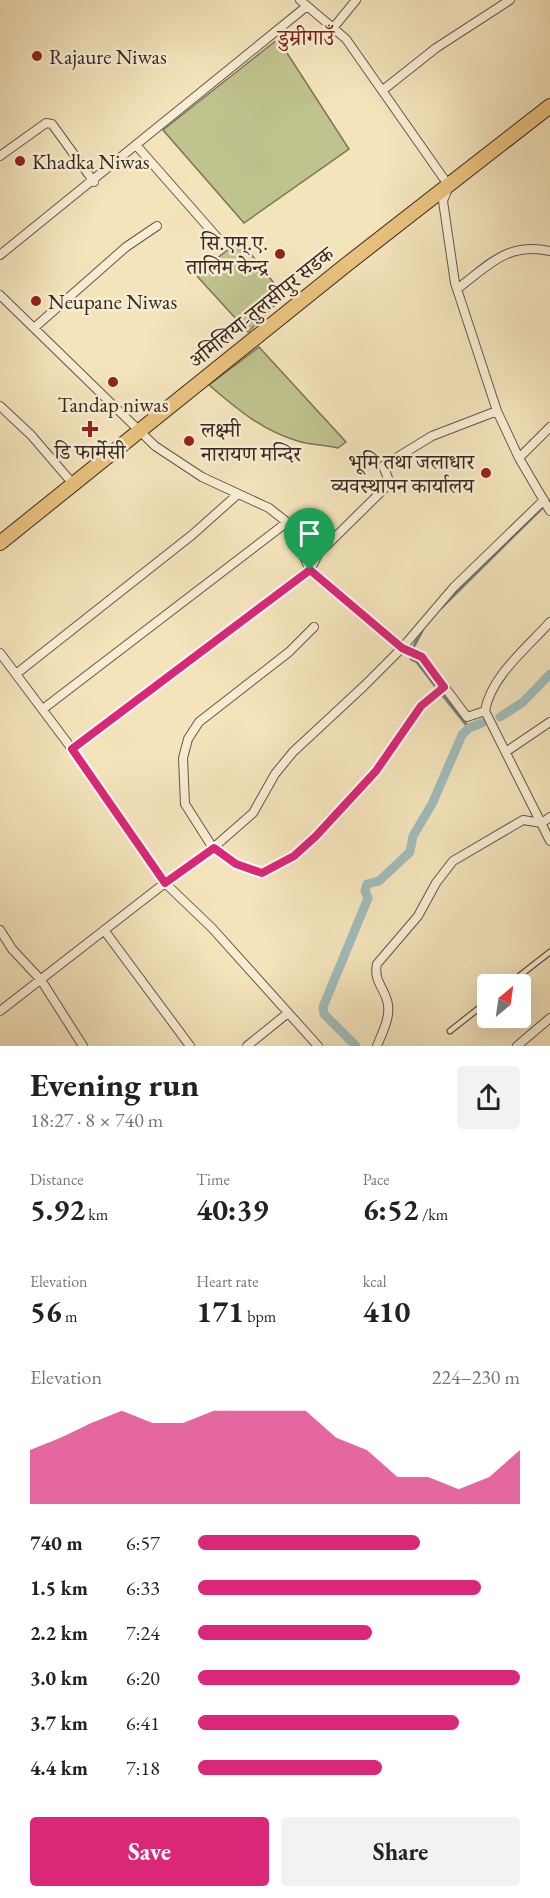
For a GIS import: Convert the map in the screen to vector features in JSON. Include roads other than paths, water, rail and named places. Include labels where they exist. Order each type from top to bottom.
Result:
[{"type":"main road","name":"अमिलिया-तुलसीपुर सडक","points":[[0,543],[550,106]]},
{"type":"street","points":[[334,27],[356,0]]},
{"type":"street","points":[[383,90],[436,48],[510,0]]},
{"type":"street","points":[[0,255],[94,182],[303,3],[334,27],[383,90],[449,186],[443,201],[457,289],[497,411],[519,458],[550,511]]},
{"type":"street","points":[[0,156],[46,123],[52,124],[94,182]]},
{"type":"street","points":[[136,145],[223,244]]},
{"type":"street","points":[[34,328],[126,247],[157,226]]},
{"type":"street","points":[[457,289],[507,252],[525,248],[550,251]]},
{"type":"street","points":[[0,295],[154,446],[202,477],[269,508],[286,523],[310,570],[402,648],[422,657],[468,717],[485,711]]},
{"type":"street","points":[[0,406],[31,435],[74,485]]},
{"type":"street","points":[[72,749],[310,570],[319,554],[390,483],[383,466],[432,436],[497,411]]},
{"type":"street","points":[[519,458],[550,428]]},
{"type":"street","points":[[16,674],[166,556],[238,494]]},
{"type":"street","points":[[0,1011],[165,883],[214,848],[253,813],[275,774],[293,752],[402,648],[454,587],[544,500]]},
{"type":"street","points":[[43,709],[286,523]]},
{"type":"street","points":[[550,622],[498,680],[487,701],[485,711],[546,820],[550,841]]},
{"type":"street","points":[[214,848],[185,804],[183,758],[189,739],[199,722],[289,652],[314,627]]},
{"type":"street","points":[[0,652],[72,749],[165,883],[212,928],[318,1046]]},
{"type":"street","points":[[507,752],[550,722]]},
{"type":"street","points":[[377,1046],[388,1014],[388,1002],[377,983],[375,973],[377,964],[418,916],[436,883],[453,861],[523,820],[546,820]]},
{"type":"street","points":[[0,930],[12,949],[41,980],[83,1046]]},
{"type":"street","points":[[104,930],[190,1046]]},
{"type":"street","points":[[247,1046],[288,1013]]},
{"type":"street","points":[[517,1046],[550,1018]]},
{"type":"lane","points":[[214,848],[236,864],[262,873],[294,856],[376,771],[421,706],[444,687]]},
{"type":"lane","points":[[522,974],[550,952]]},
{"type":"lane","points":[[450,1031],[477,1010]]},
{"type":"waterway","points":[[441,608],[542,508]]},
{"type":"waterway","points":[[414,646],[422,631]]},
{"type":"waterway","points":[[411,659],[417,662],[437,688]]},
{"type":"waterway","points":[[500,717],[523,702],[550,674]]},
{"type":"waterway","points":[[441,693],[469,728]]},
{"type":"waterway","points":[[356,1046],[324,1014],[323,1007],[368,898],[365,891],[367,884],[379,881],[410,852],[413,836],[432,804],[462,735],[469,728],[482,723]]},
{"type":"place","name":"Rajaure Niwas","points":[[37,56]]},
{"type":"place","name":"Khadka Niwas","points":[[20,161]]},
{"type":"place","name":"सि.एम्.ए. तालिम केन्द्र","points":[[280,254]]},
{"type":"place","name":"Neupane Niwas","points":[[36,301]]},
{"type":"place","name":"Tandap niwas","points":[[113,382]]},
{"type":"place","name":"डि फार्मेसी","points":[[90,429]]},
{"type":"place","name":"लक्ष्मी नारायण मन्दिर","points":[[189,441]]},
{"type":"place","name":"भूमि तथा जलाधार व्यवस्थापन कार्यालय","points":[[486,473]]},
{"type":"district","name":"डुम्रीगाउँ","points":[[306,37]]}]
